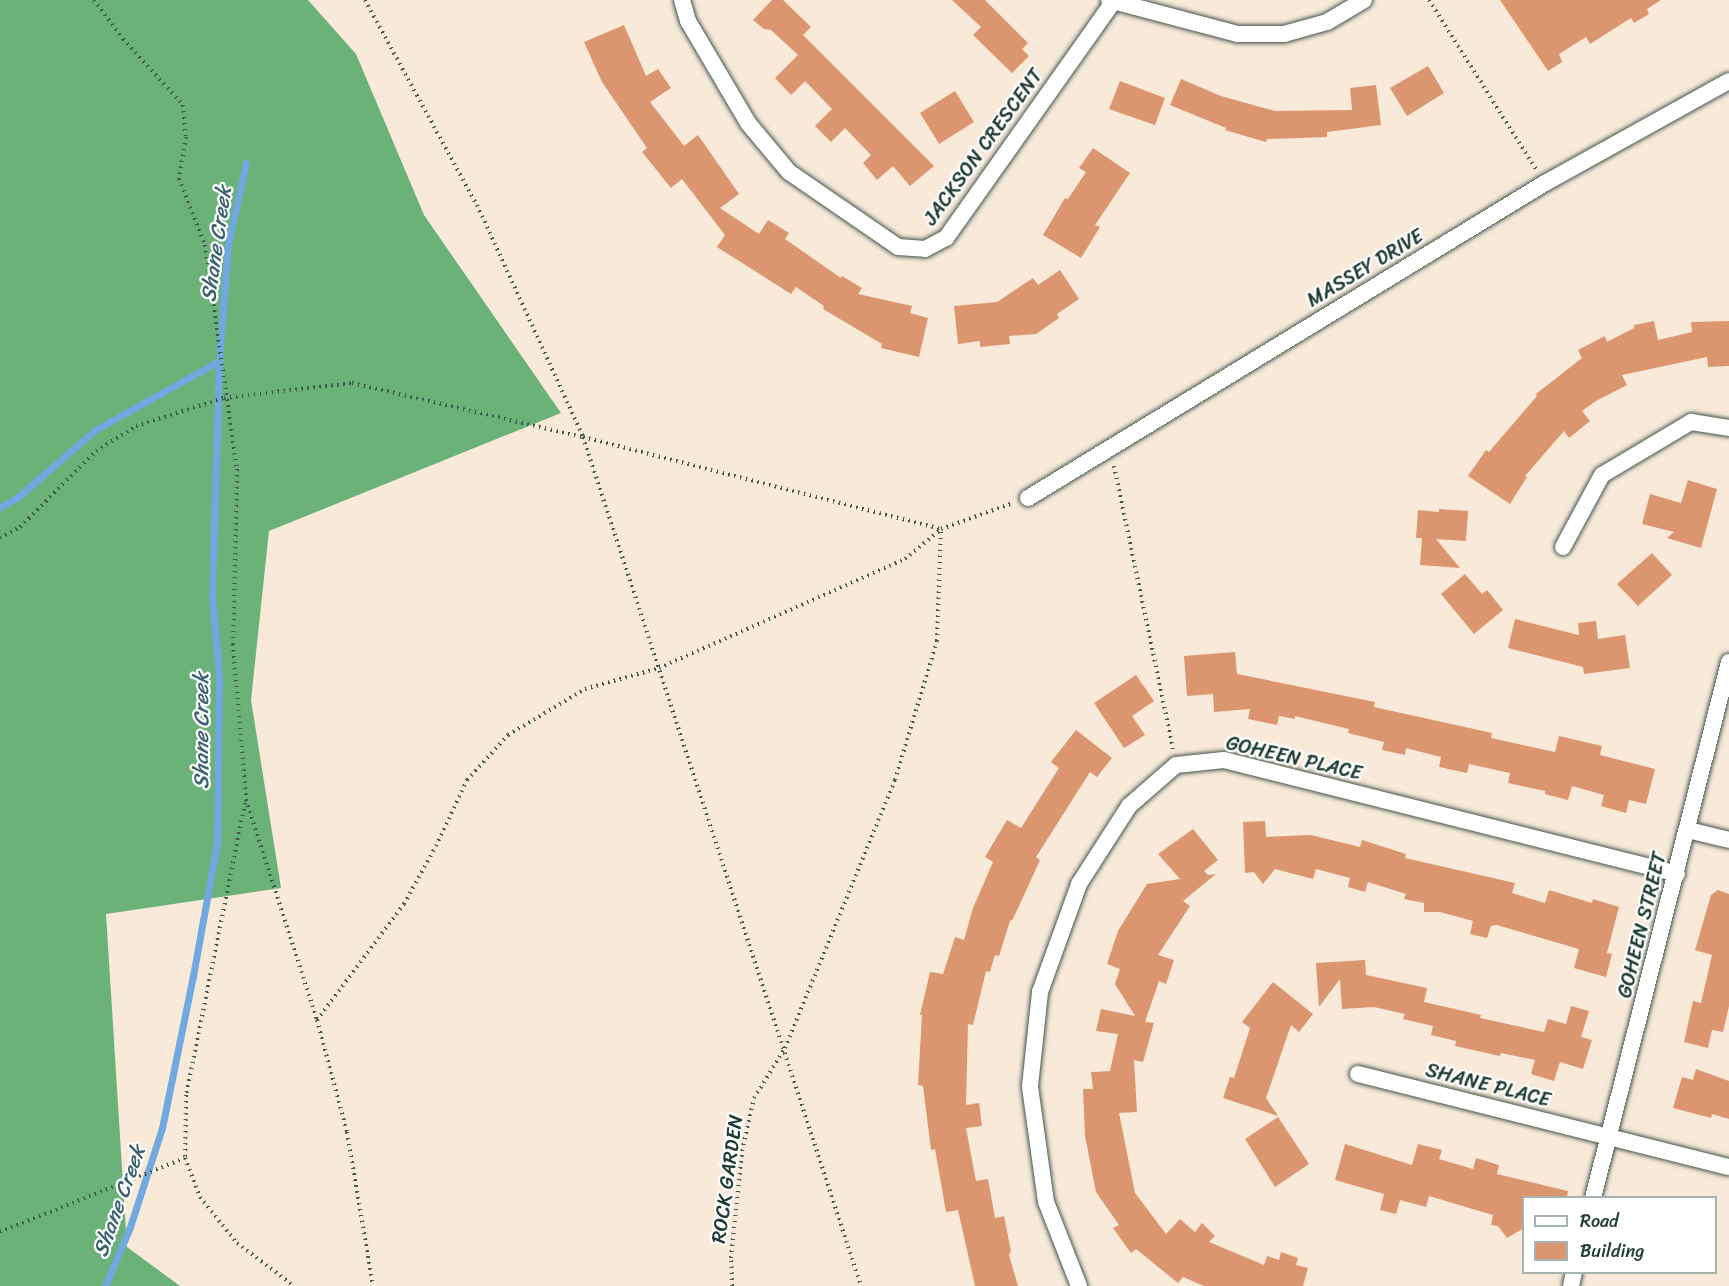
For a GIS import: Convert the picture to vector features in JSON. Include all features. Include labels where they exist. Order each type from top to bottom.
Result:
[{"type":"street","name":"JACKSON CRESCENT","points":[[682,0],[688,21],[748,123],[789,172],[898,247],[924,249],[946,238],[1111,1]]},
{"type":"street","points":[[1111,1],[1238,34],[1284,34],[1327,22],[1364,0]]},
{"type":"street","name":"MASSEY DRIVE","points":[[1028,498],[1545,183],[1729,81]]},
{"type":"street","points":[[1563,547],[1602,475],[1691,422],[1729,428]]},
{"type":"street","name":"GOHEEN STREET","points":[[1593,1196],[1677,874],[1729,662]]},
{"type":"street","name":"GOHEEN PLACE","points":[[1176,765],[1224,760],[1677,874]]},
{"type":"street","points":[[1079,1286],[1046,1202],[1030,1086],[1040,992],[1079,884],[1129,806],[1176,765]]},
{"type":"street","points":[[1688,830],[1729,840]]},
{"type":"street","name":"SHANE PLACE","points":[[1358,1074],[1729,1167]]},
{"type":"path","points":[[94,0],[123,39],[183,105],[186,137],[179,179],[205,245],[237,469],[233,644],[246,800],[317,1020],[347,1132],[373,1286]]},
{"type":"path","points":[[365,0],[477,205],[583,437],[785,1048],[861,1286]]},
{"type":"path","points":[[1429,0],[1545,183]]},
{"type":"path","points":[[0,538],[20,528],[96,451],[136,426],[228,398],[352,383],[583,437],[941,530]]},
{"type":"path","points":[[1110,448],[1176,765]]},
{"type":"path","points":[[317,1020],[404,904],[436,846],[467,780],[508,735],[585,688],[659,668],[905,559],[941,530],[1028,498]]},
{"type":"path","name":"ROCK GARDEN","points":[[732,1286],[731,1258],[741,1161],[751,1108],[754,1098],[785,1048],[895,780],[937,641],[941,530]]},
{"type":"path","points":[[246,800],[186,1095],[185,1158],[200,1197],[237,1243],[294,1286]]},
{"type":"path","points":[[0,1232],[185,1158]]},
{"type":"green space","points":[[0,0],[308,0],[356,54],[424,215],[561,413],[269,531],[251,700],[281,888],[106,914],[127,1247],[180,1286],[0,1286]]},
{"type":"building","points":[[772,0],[783,0],[811,27],[803,35],[934,166],[910,186],[893,166],[877,180],[863,163],[871,155],[845,128],[831,142],[815,126],[832,109],[805,81],[791,95],[775,78],[798,55],[771,30],[764,29],[753,20]]},
{"type":"building","points":[[952,0],[985,0],[1028,43],[1022,49],[1029,56],[1012,73],[973,35],[981,27]]},
{"type":"building","points":[[1500,0],[1661,0],[1647,9],[1649,14],[1634,23],[1631,18],[1590,44],[1586,37],[1559,54],[1562,62],[1548,71]]},
{"type":"building","points":[[624,25],[646,76],[658,69],[671,88],[650,102],[684,146],[698,135],[739,194],[720,208],[759,234],[768,220],[789,233],[785,239],[841,278],[842,276],[862,288],[858,294],[912,306],[910,313],[928,318],[919,357],[881,348],[882,344],[823,309],[824,306],[796,287],[791,294],[717,247],[725,235],[682,179],[671,188],[642,152],[647,148],[602,82],[584,42]]},
{"type":"building","points":[[1428,66],[1444,93],[1407,116],[1390,88]]},
{"type":"building","points":[[1181,79],[1221,96],[1275,111],[1352,110],[1350,88],[1376,85],[1381,125],[1327,132],[1327,137],[1267,139],[1266,142],[1225,130],[1226,128],[1170,105]]},
{"type":"building","points":[[1120,81],[1165,98],[1155,125],[1109,109]]},
{"type":"building","points":[[955,91],[974,122],[939,144],[920,113]]},
{"type":"building","points":[[1093,148],[1130,173],[1095,225],[1100,227],[1081,258],[1043,235],[1065,198],[1068,199],[1086,172],[1079,168]]},
{"type":"building","points":[[1060,270],[1079,299],[1057,314],[1059,318],[1036,334],[1009,336],[1010,344],[980,347],[980,341],[958,344],[954,306],[997,302],[1033,278],[1038,285]]},
{"type":"building","points":[[1654,321],[1658,340],[1692,332],[1691,322],[1729,321],[1729,366],[1708,367],[1707,357],[1622,375],[1627,385],[1582,411],[1590,421],[1569,438],[1564,431],[1525,476],[1527,477],[1510,504],[1468,476],[1486,450],[1489,452],[1537,396],[1536,394],[1582,358],[1578,350],[1605,336],[1607,342],[1634,328],[1634,325]]},
{"type":"building","points":[[1688,480],[1717,489],[1701,548],[1667,538],[1674,532],[1642,524],[1650,494],[1681,503]]},
{"type":"building","points":[[1439,509],[1468,511],[1466,541],[1436,539],[1460,568],[1420,565],[1422,538],[1416,538],[1418,510],[1439,512]]},
{"type":"building","points":[[1652,553],[1672,575],[1638,606],[1617,584]]},
{"type":"building","points":[[1465,574],[1482,594],[1487,590],[1503,610],[1474,634],[1441,594]]},
{"type":"building","points":[[1515,619],[1579,635],[1578,623],[1596,621],[1598,639],[1625,635],[1630,668],[1584,674],[1583,667],[1508,648]]},
{"type":"building","points":[[1235,652],[1237,674],[1375,702],[1374,707],[1492,733],[1491,738],[1555,752],[1559,736],[1602,746],[1600,755],[1655,769],[1646,804],[1629,800],[1626,813],[1601,806],[1604,795],[1572,786],[1568,800],[1545,794],[1545,791],[1508,783],[1510,773],[1469,764],[1467,773],[1439,767],[1441,757],[1406,748],[1405,755],[1382,750],[1384,742],[1348,733],[1349,729],[1295,716],[1295,719],[1279,716],[1277,725],[1248,719],[1250,709],[1214,712],[1213,694],[1187,696],[1184,656]]},
{"type":"building","points":[[1136,675],[1154,701],[1132,716],[1145,735],[1124,748],[1094,703]]},
{"type":"building","points":[[1076,730],[1112,758],[1097,777],[1090,772],[1036,857],[1040,860],[1013,919],[1010,921],[999,956],[995,955],[990,972],[986,971],[973,1025],[968,1024],[966,1105],[979,1103],[982,1126],[966,1128],[976,1181],[988,1179],[995,1218],[1004,1216],[1011,1251],[1009,1255],[1018,1286],[975,1286],[958,1210],[946,1212],[935,1149],[931,1150],[923,1086],[918,1085],[922,1015],[920,1015],[930,972],[943,974],[955,937],[964,940],[973,908],[993,862],[985,857],[1007,820],[1021,828],[1059,768],[1051,762]]},
{"type":"building","points":[[1265,821],[1266,837],[1311,835],[1360,847],[1362,840],[1406,854],[1405,858],[1515,883],[1512,893],[1545,903],[1549,890],[1592,903],[1593,899],[1619,907],[1607,953],[1612,954],[1606,977],[1574,968],[1579,949],[1497,925],[1491,926],[1487,938],[1470,934],[1473,921],[1440,912],[1424,912],[1424,903],[1404,899],[1406,894],[1368,882],[1365,892],[1348,887],[1350,878],[1316,869],[1313,879],[1275,869],[1263,884],[1254,872],[1245,873],[1243,822]]},
{"type":"building","points":[[1193,829],[1218,860],[1204,871],[1208,875],[1216,874],[1183,901],[1190,906],[1158,955],[1174,960],[1166,984],[1159,981],[1145,1022],[1154,1023],[1143,1062],[1134,1060],[1137,1112],[1119,1113],[1135,1193],[1166,1234],[1180,1219],[1195,1232],[1202,1223],[1215,1236],[1209,1242],[1264,1265],[1267,1256],[1279,1260],[1281,1252],[1298,1258],[1296,1265],[1308,1268],[1303,1286],[1204,1286],[1183,1277],[1178,1283],[1136,1249],[1131,1253],[1113,1228],[1119,1225],[1096,1192],[1085,1136],[1083,1089],[1093,1089],[1091,1072],[1110,1071],[1118,1034],[1096,1031],[1101,1009],[1135,1016],[1115,984],[1120,969],[1107,964],[1118,931],[1147,884],[1180,879],[1158,854]]},
{"type":"building","points":[[1718,890],[1729,894],[1729,1006],[1723,1032],[1712,1030],[1708,1048],[1684,1042],[1693,1001],[1701,1003],[1712,955],[1695,950],[1711,895]]},
{"type":"building","points":[[1365,960],[1366,975],[1427,988],[1424,1002],[1481,1015],[1480,1018],[1544,1032],[1548,1019],[1566,1024],[1571,1006],[1589,1011],[1581,1037],[1592,1040],[1583,1069],[1560,1062],[1554,1081],[1531,1074],[1535,1060],[1501,1053],[1500,1056],[1455,1046],[1456,1041],[1431,1035],[1433,1026],[1403,1019],[1405,1014],[1374,1007],[1342,1009],[1340,979],[1319,1007],[1316,963]]},
{"type":"building","points":[[1273,982],[1313,1014],[1299,1032],[1291,1025],[1266,1098],[1278,1116],[1223,1098],[1230,1077],[1234,1078],[1250,1028],[1242,1022]]},
{"type":"building","points":[[1696,1069],[1729,1081],[1729,1119],[1712,1114],[1711,1118],[1673,1108],[1682,1077],[1693,1080]]},
{"type":"building","points":[[1278,1117],[1309,1164],[1275,1187],[1245,1139]]},
{"type":"building","points":[[1345,1144],[1412,1165],[1418,1144],[1442,1150],[1439,1159],[1473,1169],[1476,1158],[1499,1165],[1497,1174],[1568,1191],[1567,1196],[1522,1196],[1522,1229],[1507,1238],[1498,1226],[1491,1225],[1493,1215],[1429,1196],[1426,1207],[1400,1200],[1396,1214],[1380,1210],[1384,1194],[1335,1180]]},
{"type":"waterway","name":"Shane Creek","points":[[105,1286],[130,1227],[162,1128],[217,843],[219,677],[212,596],[219,361],[228,244],[246,163]]},
{"type":"waterway","points":[[0,507],[18,497],[95,430],[219,361]]}]
